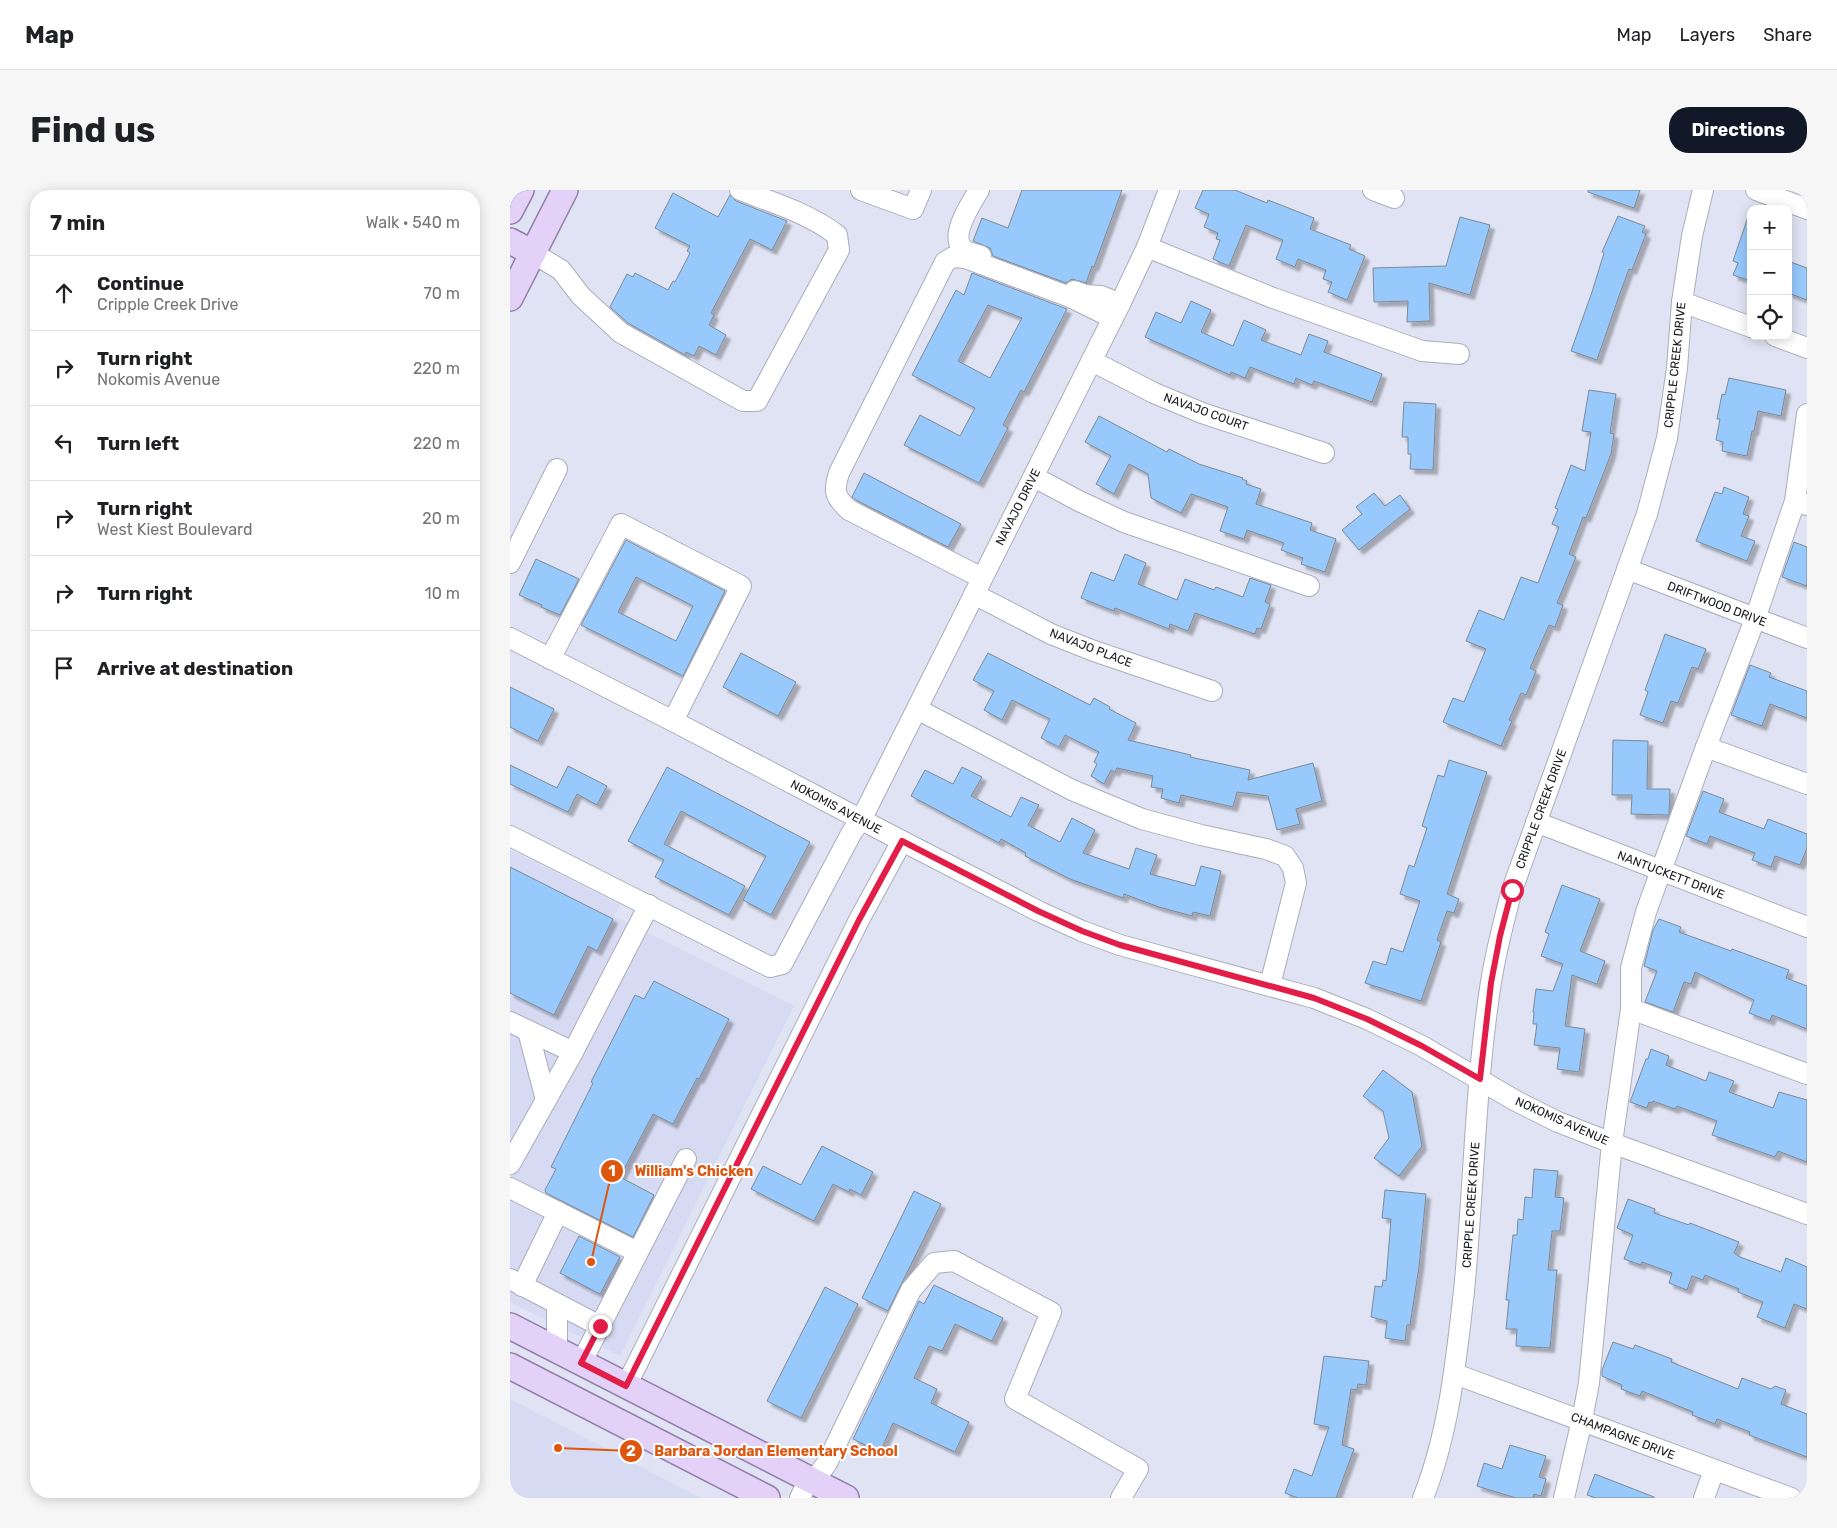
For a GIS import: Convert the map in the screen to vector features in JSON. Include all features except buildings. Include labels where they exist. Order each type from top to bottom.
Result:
[{"type":"main road","points":[[510,211],[521,190]]},
{"type":"main road","points":[[510,298],[565,190]]},
{"type":"main road","points":[[510,241],[533,253]]},
{"type":"main road","points":[[510,1326],[626,1386],[804,1489],[846,1498]]},
{"type":"main road","points":[[510,1366],[767,1498]]},
{"type":"main road","points":[[610,1417],[626,1386]]},
{"type":"street","points":[[533,253],[561,270],[581,296],[621,333],[743,401],[757,401],[839,250],[837,235],[821,223],[784,206],[740,190]]},
{"type":"street","points":[[862,190],[914,209],[921,190]]},
{"type":"street","points":[[979,190],[958,229],[958,241],[964,250],[1085,294],[1101,296],[1116,311]]},
{"type":"street","name":"NAVAJO DRIVE","points":[[510,836],[770,968],[782,964],[852,832],[861,820],[1092,361],[1147,247],[1168,190]]},
{"type":"street","points":[[1372,190],[1394,198]]},
{"type":"street","name":"CRIPPLE CREEK DRIVE","points":[[1423,1498],[1432,1474],[1455,1374],[1466,1268],[1480,1079],[1491,983],[1500,936],[1512,890],[1647,514],[1667,438],[1678,368],[1682,302],[1692,236],[1703,190]]},
{"type":"street","points":[[1756,190],[1807,209]]},
{"type":"street","points":[[1147,247],[1273,298],[1422,351],[1459,354]]},
{"type":"street","name":"NAVAJO PLACE","points":[[1116,311],[1070,297],[965,258],[953,257],[944,262],[839,473],[836,495],[840,502],[849,510],[1060,637],[1094,651],[1212,691]]},
{"type":"street","points":[[1682,302],[1747,326]]},
{"type":"street","points":[[1786,340],[1807,348]]},
{"type":"street","name":"NAVAJO COURT","points":[[1092,361],[1154,393],[1202,413],[1324,453]]},
{"type":"street","points":[[1564,1498],[1589,1383],[1612,1143],[1631,1009],[1631,968],[1646,912],[1660,871],[1801,503],[1807,414]]},
{"type":"street","points":[[510,563],[557,469]]},
{"type":"street","points":[[1034,476],[1079,501],[1124,522],[1308,586]]},
{"type":"street","points":[[550,659],[621,524],[741,586],[673,721]]},
{"type":"street","name":"DRIFTWOOD DRIVE","points":[[1627,569],[1807,638]]},
{"type":"street","name":"NOKOMIS AVENUE","points":[[510,638],[1038,911],[1082,931],[1120,945],[1314,998],[1367,1019],[1422,1046],[1516,1101],[1558,1122],[1807,1214]]},
{"type":"street","points":[[917,709],[1072,790],[1142,819],[1201,835],[1266,849],[1284,856],[1293,868],[1296,884],[1270,985]]},
{"type":"street","points":[[1706,747],[1807,784]]},
{"type":"street","name":"NANTUCKETT DRIVE","points":[[1536,822],[1807,927]]},
{"type":"street","points":[[626,1386],[854,929],[902,841]]},
{"type":"street","points":[[510,1164],[573,1052],[649,905]]},
{"type":"street","points":[[1631,1009],[1807,1074]]},
{"type":"street","points":[[519,1026],[573,1052]]},
{"type":"street","points":[[519,1026],[546,1100]]},
{"type":"street","points":[[581,1363],[686,1159]]},
{"type":"street","points":[[510,1188],[638,1252]]},
{"type":"street","points":[[558,1212],[516,1283],[600,1326]]},
{"type":"street","points":[[804,1489],[827,1463],[911,1290],[934,1264],[954,1261],[1051,1312],[1015,1399],[1138,1468],[1121,1498]]},
{"type":"street","points":[[557,1304],[557,1349]]},
{"type":"street","name":"CHAMPAGNE DRIVE","points":[[1455,1374],[1791,1498]]},
{"type":"street","points":[[1704,1498],[1714,1470]]},
{"type":"shaded area","points":[[510,850],[620,905],[614,916],[794,1006],[620,1356],[510,1302]]},
{"type":"shaded area","points":[[510,1399],[701,1498],[510,1498]]},
{"type":"place","name":"William's Chicken","points":[[591,1262]]},
{"type":"place","name":"Barbara Jordan Elementary School","points":[[558,1448]]},
{"type":"route","points":[[600,1326],[581,1363],[626,1386],[859,920],[902,841],[1038,911],[1082,931],[1120,945],[1314,998],[1367,1019],[1422,1046],[1480,1079],[1491,983],[1500,936],[1512,890]]}]
